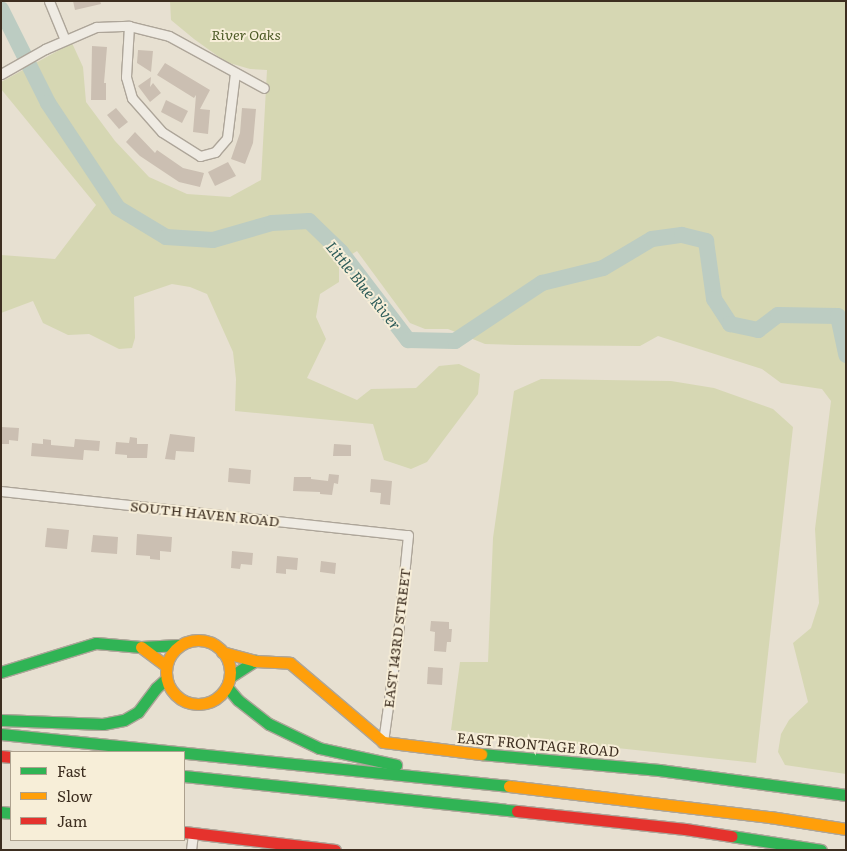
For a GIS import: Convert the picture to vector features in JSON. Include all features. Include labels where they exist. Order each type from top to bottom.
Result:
[{"type":"main road","points":[[1,672],[96,643],[141,647],[179,645],[189,641],[200,640],[211,642],[222,652],[230,666],[228,682],[220,696],[212,702],[191,704],[174,694],[166,678],[166,666],[171,653],[179,645]]},
{"type":"main road","points":[[141,647],[166,666]]},
{"type":"main road","points":[[222,652],[255,662],[290,663],[383,742]]},
{"type":"main road","points":[[228,682],[255,662]]},
{"type":"main road","points":[[1,720],[104,724],[124,720],[138,712],[166,678]]},
{"type":"main road","points":[[228,682],[238,700],[269,724],[319,748],[364,757],[441,778]]},
{"type":"main road","points":[[1,734],[171,751]]},
{"type":"main road","name":"EAST FRONTAGE ROAD","points":[[383,742],[437,750],[659,770],[846,795]]},
{"type":"main road","points":[[185,752],[441,778],[770,817],[846,829]]},
{"type":"main road","points":[[185,776],[685,829],[821,850]]},
{"type":"main road","points":[[188,833],[335,850]]},
{"type":"street","points":[[49,1],[65,40]]},
{"type":"street","points":[[129,26],[126,77],[132,98],[162,132],[200,156],[215,152],[227,138],[235,73]]},
{"type":"street","points":[[3,73],[45,49],[96,27],[129,26],[169,36],[264,88]]},
{"type":"street","name":"SOUTH HAVEN ROAD","points":[[1,491],[408,535]]},
{"type":"street","name":"EAST 143RD STREET","points":[[383,742],[398,635],[408,535]]},
{"type":"street","points":[[188,833],[191,850]]},
{"type":"green space","name":"River Oaks","points":[[170,1],[846,1],[846,774],[785,765],[778,752],[781,734],[789,720],[808,702],[793,643],[811,628],[819,603],[815,529],[831,401],[822,389],[781,383],[762,369],[658,336],[640,346],[516,345],[485,344],[448,329],[425,329],[410,323],[357,251],[339,262],[339,282],[320,294],[316,317],[326,339],[307,378],[357,400],[371,389],[416,388],[439,366],[459,364],[480,374],[478,394],[427,462],[411,469],[384,460],[373,424],[235,411],[236,379],[233,352],[207,294],[190,287],[172,284],[134,297],[135,338],[132,348],[119,349],[89,334],[68,335],[43,323],[33,301],[1,313],[1,255],[55,259],[96,205],[1,89],[1,82],[72,43],[83,67],[86,102],[115,141],[149,177],[187,194],[230,197],[261,180],[267,70],[250,69],[226,62],[171,20]]},
{"type":"green space","points":[[541,379],[671,381],[714,388],[773,409],[793,427],[756,763],[451,730],[460,662],[488,662],[493,538],[514,391]]},
{"type":"building","points":[[73,1],[100,1],[101,4],[75,10]]},
{"type":"building","points":[[92,46],[107,47],[104,83],[106,83],[106,100],[91,100]]},
{"type":"building","points":[[138,50],[153,51],[151,72],[137,63]]},
{"type":"building","points":[[165,63],[210,90],[200,109],[210,110],[208,134],[193,132],[196,95],[194,98],[157,75]]},
{"type":"building","points":[[151,77],[150,87],[153,83],[161,93],[150,102],[138,86]]},
{"type":"building","points":[[166,100],[188,111],[182,123],[161,112]]},
{"type":"building","points":[[116,108],[128,122],[119,129],[107,115]]},
{"type":"building","points":[[242,108],[256,109],[253,143],[245,164],[231,159],[240,133]]},
{"type":"building","points":[[135,132],[155,153],[157,150],[183,168],[204,173],[200,187],[179,182],[140,156],[126,142]]},
{"type":"building","points":[[228,162],[236,176],[215,186],[208,172]]},
{"type":"building","points":[[1,427],[19,428],[18,441],[9,440],[9,444],[1,444]]},
{"type":"building","points":[[170,434],[195,437],[194,452],[176,451],[175,460],[165,459]]},
{"type":"building","points":[[130,437],[137,438],[137,444],[148,444],[147,458],[127,458],[127,455],[115,454],[116,442],[129,443]]},
{"type":"building","points":[[43,439],[51,440],[51,445],[74,447],[75,439],[100,441],[99,451],[84,450],[83,460],[31,456],[32,443],[43,444]]},
{"type":"building","points":[[334,444],[351,445],[351,456],[333,456]]},
{"type":"building","points":[[229,468],[251,470],[250,484],[228,482]]},
{"type":"building","points":[[329,474],[339,475],[338,484],[334,483],[332,495],[320,494],[320,492],[293,491],[294,477],[311,477],[311,479],[328,481]]},
{"type":"building","points":[[371,479],[392,481],[390,505],[380,504],[381,493],[370,492]]},
{"type":"building","points":[[47,528],[69,530],[67,549],[45,547]]},
{"type":"building","points":[[137,534],[172,537],[171,552],[160,551],[160,560],[150,559],[150,556],[136,555]]},
{"type":"building","points":[[93,535],[118,537],[117,554],[91,552]]},
{"type":"building","points":[[232,551],[253,553],[252,565],[241,564],[240,569],[231,568]]},
{"type":"building","points":[[277,556],[298,558],[297,570],[286,569],[286,574],[276,573]]},
{"type":"building","points":[[321,561],[336,563],[335,574],[320,572]]},
{"type":"building","points":[[431,621],[449,622],[449,629],[452,629],[451,642],[447,642],[446,652],[434,651],[435,632],[430,631]]},
{"type":"building","points":[[428,667],[443,668],[442,685],[427,684]]},
{"type":"waterway","name":"Little Blue River","points":[[1,9],[48,103],[118,208],[166,237],[213,240],[272,223],[309,221],[341,252],[408,340],[455,341],[542,283],[603,268],[652,239],[682,235],[706,241],[714,299],[730,324],[758,330],[778,315],[838,316],[846,355]]},
{"type":"waterway","name":"Little Blue River","points":[[838,316],[846,322]]},
{"type":"traffic: fast","points":[[1,672],[96,643],[141,647],[179,645]]},
{"type":"traffic: fast","points":[[230,677],[255,661]]},
{"type":"traffic: fast","points":[[1,720],[103,724],[124,720],[138,712],[156,688],[166,679]]},
{"type":"traffic: fast","points":[[227,687],[238,700],[269,724],[319,748],[396,765]]},
{"type":"traffic: fast","points":[[1,734],[167,751]]},
{"type":"traffic: fast","points":[[185,753],[509,786]]},
{"type":"traffic: fast","points":[[481,754],[659,770],[846,795]]},
{"type":"traffic: fast","points":[[185,776],[517,811]]},
{"type":"traffic: fast","points":[[1,812],[10,813]]},
{"type":"traffic: fast","points":[[731,836],[821,850]]},
{"type":"traffic: slow","points":[[192,640],[204,640],[221,649],[228,660],[230,672],[228,684],[221,695],[204,704],[192,704],[180,699],[171,690],[166,678],[166,666],[171,654],[180,645],[192,640]]},
{"type":"traffic: slow","points":[[141,647],[166,666]]},
{"type":"traffic: slow","points":[[222,652],[255,661],[290,663],[383,742],[481,754]]},
{"type":"traffic: slow","points":[[509,786],[770,817],[846,829]]},
{"type":"traffic: jam","points":[[1,756],[10,757]]},
{"type":"traffic: jam","points":[[517,811],[685,829],[731,836]]},
{"type":"traffic: jam","points":[[185,832],[335,850]]}]
